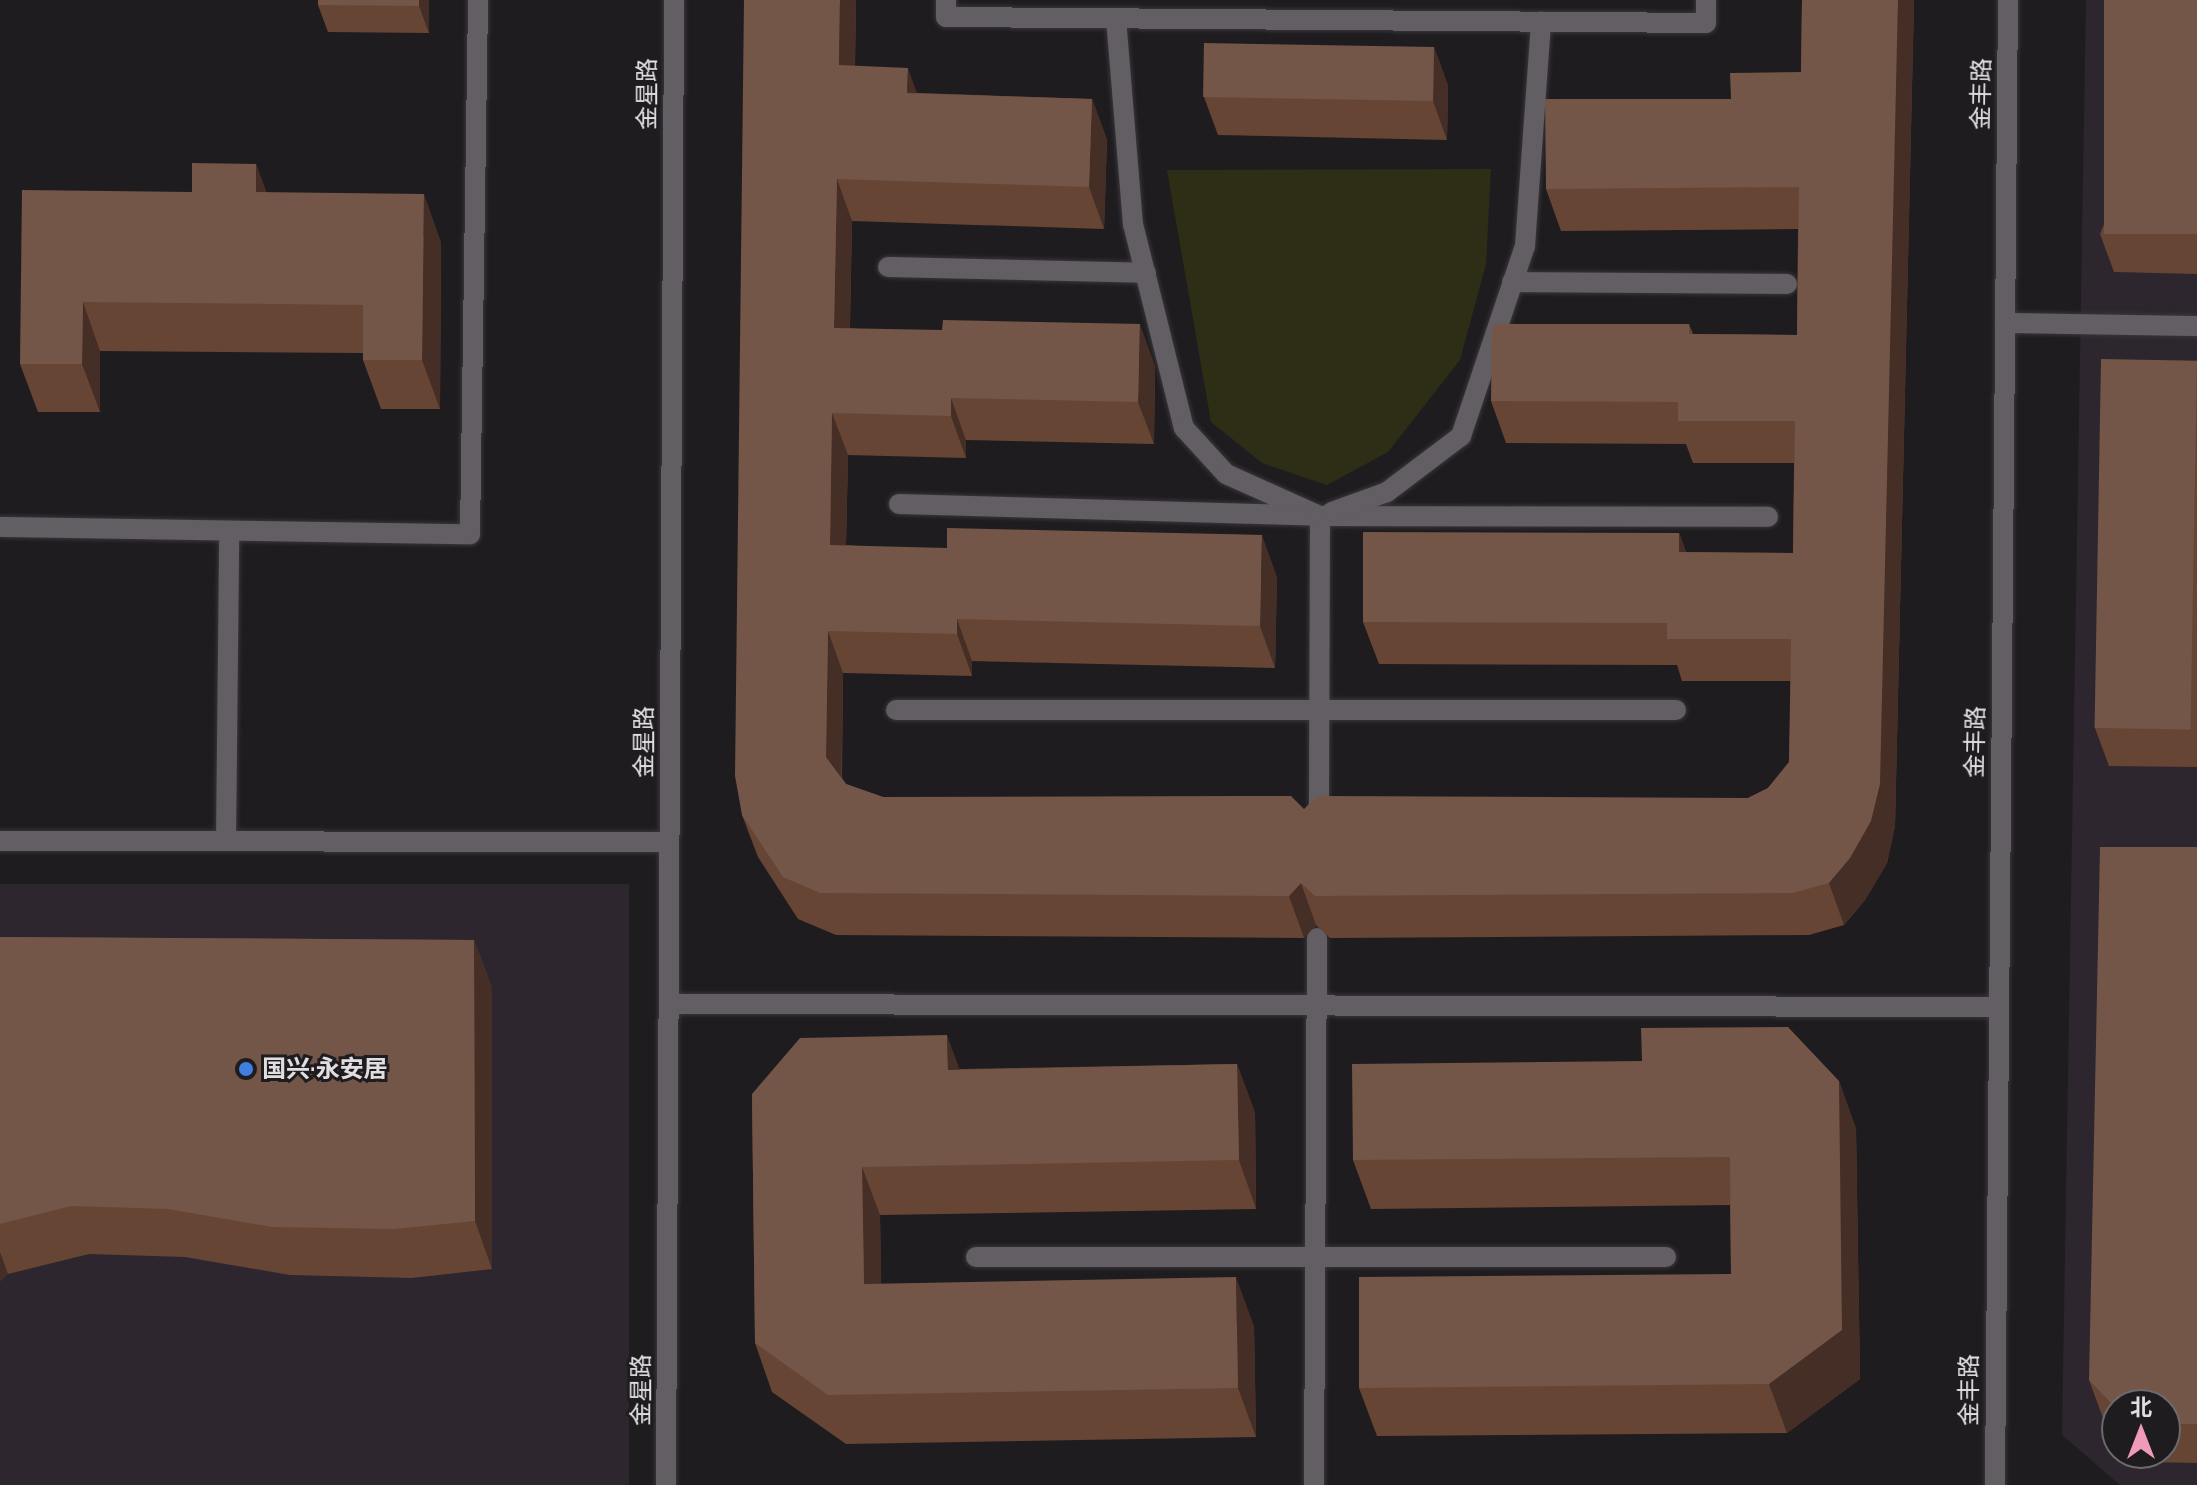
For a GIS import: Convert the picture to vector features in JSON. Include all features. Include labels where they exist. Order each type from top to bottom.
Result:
[{"type":"street","points":[[0,527],[470,534],[478,0]]},
{"type":"street","name":"金星路","points":[[666,1485],[674,0]]},
{"type":"street","points":[[946,0],[946,17],[1706,23],[1706,0]]},
{"type":"street","name":"金丰路","points":[[1995,1485],[2008,0]]},
{"type":"street","points":[[1116,18],[1133,224],[1184,428],[1226,474],[1320,516],[1387,492],[1461,436],[1525,246],[1541,22]]},
{"type":"street","points":[[888,267],[1146,273]]},
{"type":"street","points":[[1512,282],[1787,284]]},
{"type":"street","points":[[2005,323],[2197,326]]},
{"type":"street","points":[[899,504],[1320,516],[1768,517]]},
{"type":"street","points":[[1319,838],[1320,516]]},
{"type":"street","points":[[226,841],[229,531]]},
{"type":"street","points":[[896,710],[1676,710]]},
{"type":"street","points":[[0,841],[669,842]]},
{"type":"street","points":[[1314,1485],[1314,1004],[1317,938]]},
{"type":"street","points":[[669,1004],[1998,1007]]},
{"type":"street","points":[[976,1257],[1666,1257]]},
{"type":"shaded area","points":[[2086,0],[2197,0],[2197,1485],[2120,1485],[2101,1469],[2181,1469],[2181,1389],[2101,1389],[2101,1469],[2062,1435]]},
{"type":"shaded area","points":[[0,884],[629,884],[629,1485],[0,1485]]},
{"type":"green space","points":[[1491,169],[1486,264],[1460,360],[1388,452],[1327,485],[1262,463],[1211,422],[1167,170]]},
{"type":"building","points":[[318,0],[419,0],[419,6],[318,5]]},
{"type":"building","points":[[744,0],[840,0],[839,65],[908,68],[907,93],[1092,99],[1089,187],[837,179],[834,328],[942,330],[943,320],[1140,324],[1138,402],[951,398],[951,416],[832,413],[830,545],[947,548],[947,528],[1262,535],[1260,626],[957,619],[957,634],[828,631],[826,757],[846,784],[883,797],[1291,796],[1304,809],[1317,796],[1748,798],[1768,788],[1789,762],[1791,639],[1667,639],[1667,623],[1363,622],[1363,532],[1679,533],[1679,552],[1793,553],[1795,421],[1678,421],[1678,402],[1491,401],[1492,324],[1689,324],[1689,334],[1797,335],[1799,187],[1546,189],[1545,99],[1731,99],[1730,73],[1801,72],[1802,0],[1898,0],[1880,784],[1871,821],[1850,858],[1829,883],[1793,893],[1315,896],[1301,883],[1289,896],[820,893],[783,877],[742,815],[735,776]]},
{"type":"building","points":[[2104,0],[2197,0],[2197,234],[2104,234]]},
{"type":"building","points":[[1204,43],[1434,47],[1433,101],[1203,97]]},
{"type":"building","points":[[192,163],[256,164],[256,192],[424,194],[422,360],[363,360],[363,305],[83,302],[82,364],[20,364],[22,190],[192,192]]},
{"type":"building","points":[[2101,359],[2197,361],[2191,730],[2095,728]]},
{"type":"building","points":[[2100,847],[2197,847],[2197,1424],[2181,1424],[2181,1389],[2101,1389],[2101,1392],[2089,1380]]},
{"type":"building","name":"国兴·永安居","points":[[0,937],[474,940],[475,1221],[394,1229],[272,1227],[168,1209],[71,1206],[0,1224]]},
{"type":"building","points":[[1788,1027],[1839,1081],[1842,1330],[1769,1384],[1359,1388],[1359,1277],[1731,1274],[1730,1157],[1353,1160],[1352,1064],[1642,1061],[1641,1028]]},
{"type":"building","points":[[947,1035],[948,1070],[1237,1064],[1239,1160],[862,1167],[864,1284],[1236,1277],[1238,1388],[828,1395],[755,1343],[752,1094],[800,1038]]},
{"type":"place","name":"国兴·永安居","points":[[246,1069]]}]
